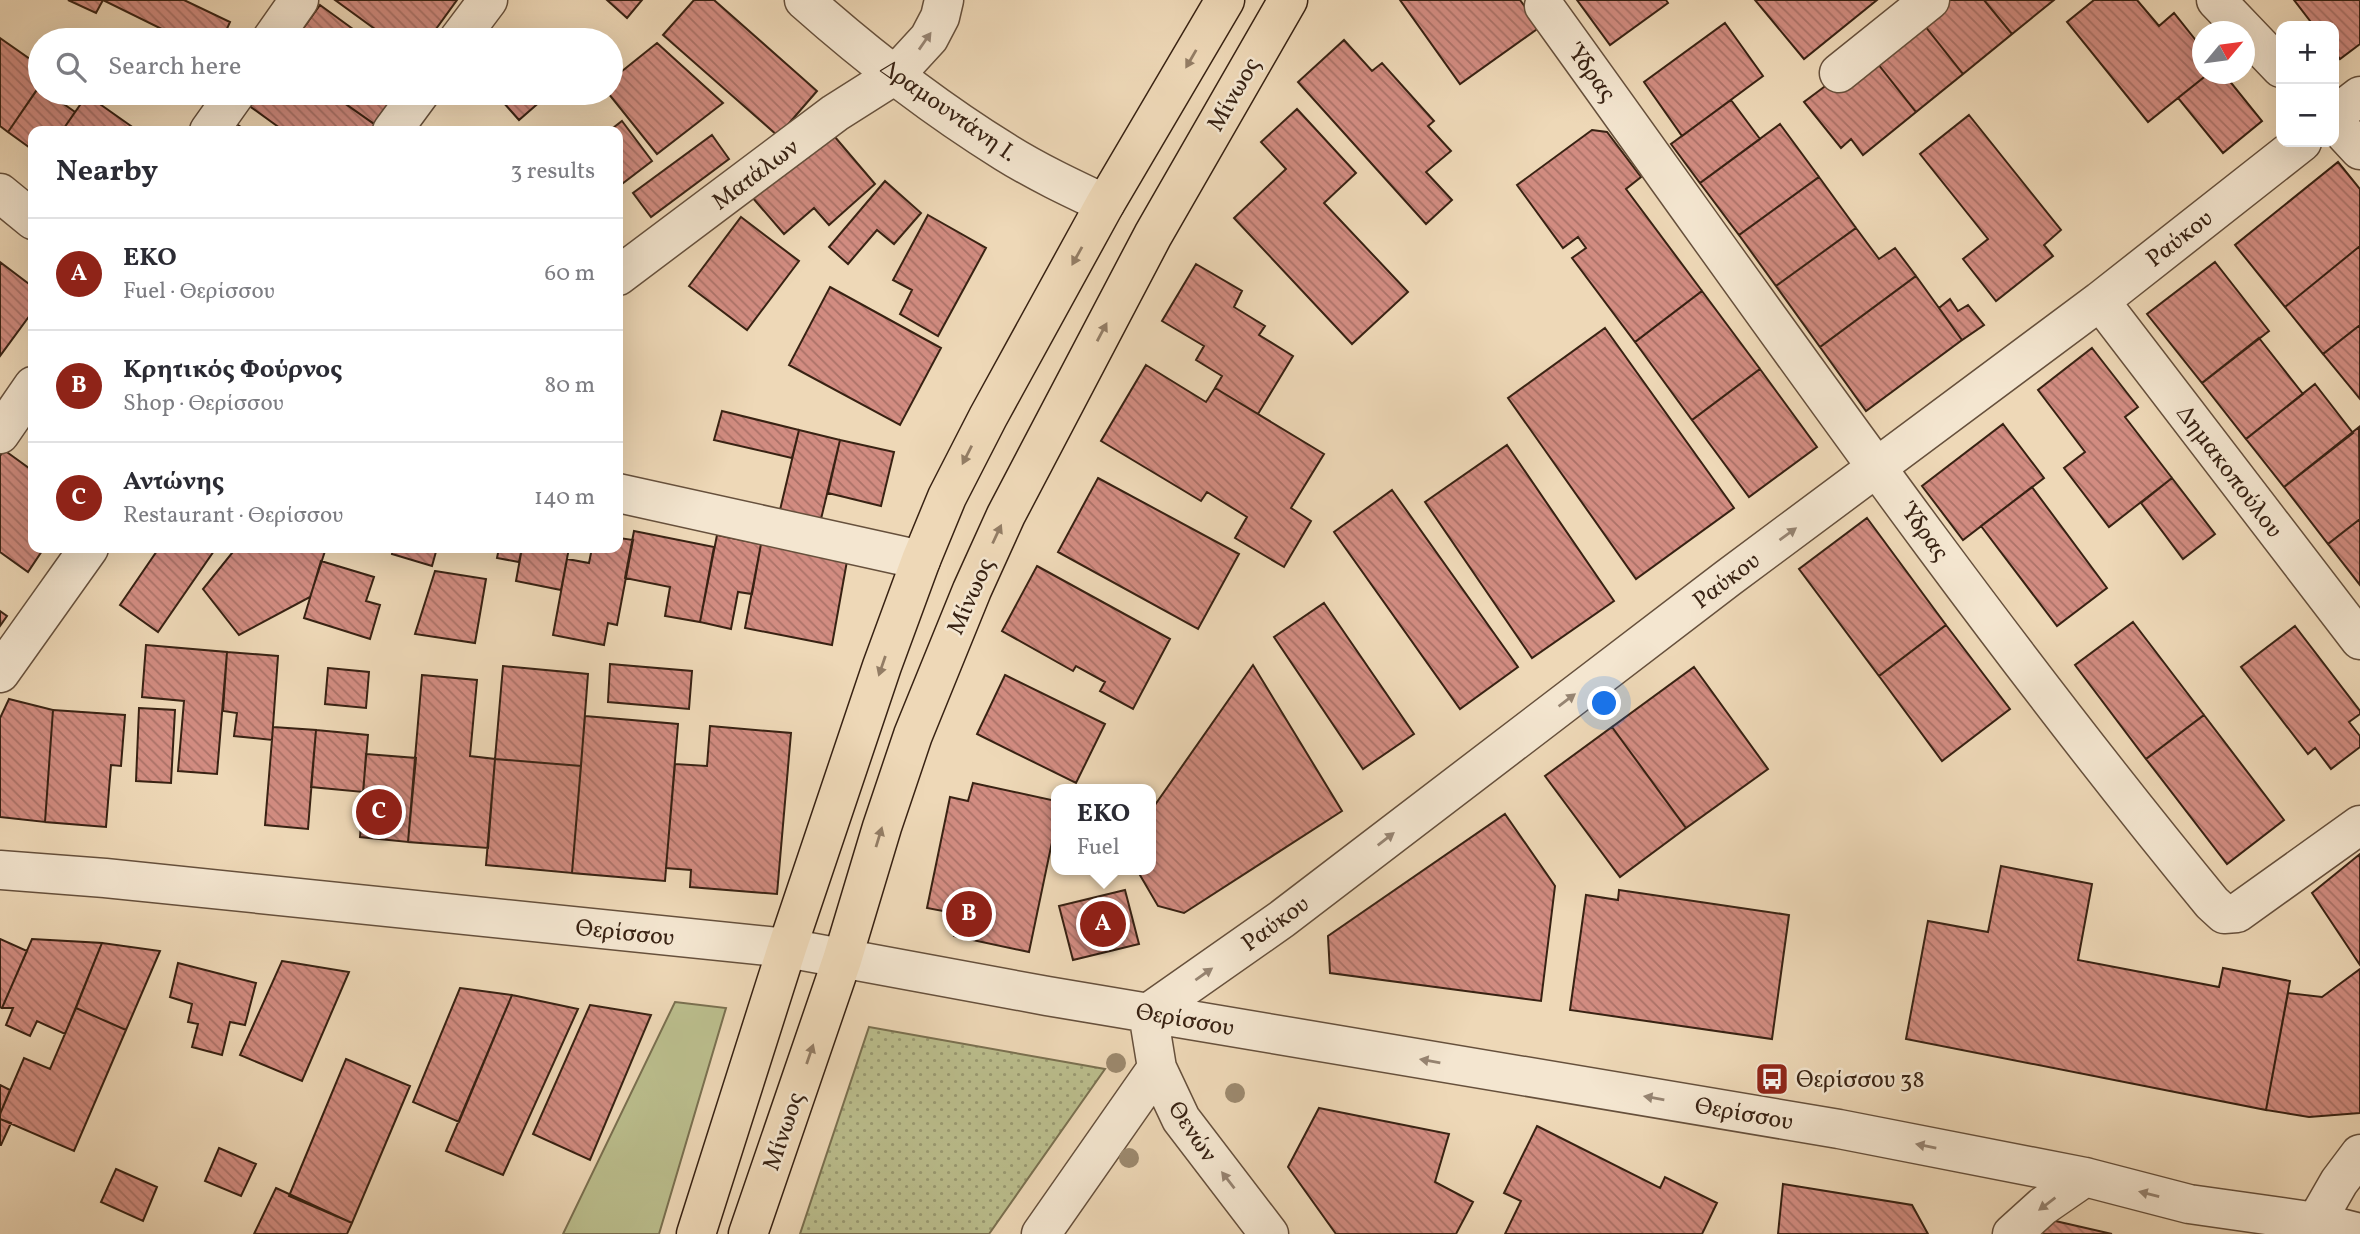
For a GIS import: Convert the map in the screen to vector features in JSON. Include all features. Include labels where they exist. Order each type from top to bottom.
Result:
[{"type":"main road","name":"Μίνωος","points":[[696,1234],[787,948],[921,561],[965,459],[1105,204],[1225,0]]},
{"type":"main road","name":"Μίνωος","points":[[748,1234],[842,960],[913,735],[943,656],[1006,515],[1153,235],[1288,0]]},
{"type":"street","points":[[279,28],[299,0]]},
{"type":"street","points":[[467,28],[488,0]]},
{"type":"street","name":"Δραμουντάνη Ι.","points":[[804,0],[895,75],[1005,152],[1046,176],[1105,204]]},
{"type":"street","name":"Ματάλων","points":[[623,272],[835,113],[895,75],[929,38],[940,17],[944,0]]},
{"type":"street","points":[[1839,73],[1930,0]]},
{"type":"street","points":[[2216,0],[2276,63]]},
{"type":"street","name":"Ύδρας","points":[[1544,6],[1878,468],[2121,792],[2224,915],[2237,913],[2360,825]]},
{"type":"street","points":[[2339,112],[2360,96]]},
{"type":"street","points":[[213,126],[227,105]]},
{"type":"street","points":[[396,126],[411,105]]},
{"type":"street","points":[[2339,127],[2360,150]]},
{"type":"street","name":"Ραύκου","points":[[1148,1013],[1282,919],[1717,586],[2100,301],[2296,147]]},
{"type":"street","points":[[0,193],[28,216]]},
{"type":"street","name":"Δημακοπούλου","points":[[2100,301],[2360,640]]},
{"type":"street","points":[[0,434],[28,393]]},
{"type":"street","points":[[623,495],[921,561]]},
{"type":"street","points":[[0,673],[85,553]]},
{"type":"street","name":"Θερίσσου","points":[[0,870],[105,878],[787,948],[1148,1013],[1839,1129],[2084,1177],[2191,1219],[2316,1222],[2360,1233]]},
{"type":"street","name":"Θενών","points":[[1148,1013],[1157,1068],[1181,1119],[1269,1234]]},
{"type":"street","points":[[1041,1234],[1157,1068]]},
{"type":"street","points":[[2316,1222],[2339,1182],[2360,1154]]},
{"type":"street","points":[[2012,1234],[2043,1206],[2084,1177]]},
{"type":"green space","points":[[675,1002],[726,1008],[659,1234],[563,1234]]},
{"type":"green space","points":[[869,1027],[1105,1069],[989,1234],[800,1234]]},
{"type":"building","points":[[68,0],[103,0],[96,13]]},
{"type":"building","points":[[103,0],[184,0],[230,22],[227,28],[160,28]]},
{"type":"building","points":[[335,0],[457,0],[437,28],[374,28]]},
{"type":"building","points":[[607,0],[642,0],[627,18]]},
{"type":"building","points":[[694,0],[714,0],[817,91],[778,136],[663,35]]},
{"type":"building","points":[[1400,0],[1520,0],[1540,27],[1460,84]]},
{"type":"building","points":[[1577,0],[1666,0],[1668,3],[1610,45]]},
{"type":"building","points":[[1755,0],[1877,0],[1804,59]]},
{"type":"building","points":[[1946,0],[1984,0],[2012,34],[1963,74],[1921,21]]},
{"type":"building","points":[[1984,0],[2054,0],[2012,34]]},
{"type":"building","points":[[2094,0],[2137,0],[2159,26],[2174,13],[2192,36],[2192,84],[2196,84],[2148,122],[2067,22]]},
{"type":"building","points":[[2294,0],[2360,0],[2360,44],[2340,59],[2339,21],[2310,21]]},
{"type":"building","points":[[320,5],[352,28],[304,28]]},
{"type":"building","points":[[1921,21],[1963,74],[1916,112],[1874,59]]},
{"type":"building","points":[[1725,23],[1763,76],[1682,136],[1644,82]]},
{"type":"building","points":[[0,38],[28,58],[28,103],[8,132],[0,126]]},
{"type":"building","points":[[1344,40],[1372,71],[1382,63],[1434,121],[1428,126],[1451,151],[1426,172],[1452,200],[1426,224],[1298,82]]},
{"type":"building","points":[[657,43],[723,103],[657,154],[618,105],[623,105],[623,70]]},
{"type":"building","points":[[1874,59],[1916,112],[1863,155],[1851,139],[1841,148],[1804,102],[1836,78]]},
{"type":"building","points":[[2196,84],[2232,84],[2262,121],[2223,153],[2178,98]]},
{"type":"building","points":[[1731,100],[1760,139],[1700,183],[1671,144]]},
{"type":"building","points":[[28,103],[65,105],[75,112],[65,126],[28,126],[28,146],[8,132]]},
{"type":"building","points":[[80,105],[101,105],[131,126],[65,126]]},
{"type":"building","points":[[248,105],[347,105],[377,126],[277,126]]},
{"type":"building","points":[[347,105],[392,105],[377,126]]},
{"type":"building","points":[[506,105],[536,105],[519,120]]},
{"type":"building","points":[[1297,109],[1356,173],[1324,203],[1408,292],[1352,344],[1234,218],[1286,169],[1261,142]]},
{"type":"building","points":[[1969,115],[2061,230],[2044,245],[2053,256],[1996,301],[1963,259],[1988,239],[1920,154]]},
{"type":"building","points":[[622,121],[652,161],[623,183],[623,126],[616,126]]},
{"type":"building","points":[[1780,124],[1819,177],[1739,235],[1700,183]]},
{"type":"building","points":[[829,130],[875,184],[829,225],[814,208],[784,234],[752,197]]},
{"type":"building","points":[[1592,130],[1607,132],[1641,177],[1626,189],[1702,291],[1635,342],[1572,258],[1586,248],[1578,237],[1563,248],[1517,185]]},
{"type":"building","points":[[712,135],[729,159],[651,217],[633,193]]},
{"type":"building","points":[[2338,162],[2360,189],[2360,246],[2285,307],[2235,245]]},
{"type":"building","points":[[1819,177],[1856,228],[1776,286],[1739,235]]},
{"type":"building","points":[[885,181],[921,213],[894,244],[877,230],[848,264],[829,247]]},
{"type":"building","points":[[928,215],[986,248],[938,336],[900,314],[912,290],[893,280]]},
{"type":"building","points":[[741,217],[799,261],[747,330],[689,286]]},
{"type":"building","points":[[1856,228],[1879,259],[1895,248],[1916,276],[1820,347],[1776,286]]},
{"type":"building","points":[[2360,246],[2360,325],[2323,354],[2285,307]]},
{"type":"building","points":[[0,262],[28,283],[28,318],[0,356]]},
{"type":"building","points":[[2215,262],[2269,331],[2202,383],[2147,314]]},
{"type":"building","points":[[1196,264],[1242,291],[1234,307],[1265,326],[1259,335],[1293,356],[1258,414],[1215,388],[1222,376],[1196,360],[1204,346],[1162,321]]},
{"type":"building","points":[[1916,276],[1962,340],[1866,411],[1820,347]]},
{"type":"building","points":[[830,287],[941,348],[900,425],[789,365]]},
{"type":"building","points":[[1702,291],[1760,369],[1692,420],[1635,342]]},
{"type":"building","points":[[1950,299],[1958,311],[1968,305],[1984,325],[1962,340],[1939,308]]},
{"type":"building","points":[[2360,325],[2360,399],[2323,354]]},
{"type":"building","points":[[1605,328],[1734,508],[1636,579],[1508,398]]},
{"type":"building","points":[[2259,338],[2303,394],[2246,439],[2202,383]]},
{"type":"building","points":[[2092,348],[2138,407],[2125,417],[2172,478],[2109,527],[2064,468],[2085,452],[2038,390]]},
{"type":"building","points":[[1146,365],[1206,402],[1215,388],[1324,454],[1291,508],[1311,521],[1284,567],[1235,538],[1247,517],[1207,492],[1201,501],[1101,441]]},
{"type":"building","points":[[1760,369],[1817,447],[1749,497],[1692,420]]},
{"type":"building","points":[[2315,384],[2353,433],[2284,487],[2246,439]]},
{"type":"building","points":[[722,411],[799,430],[792,458],[714,440]]},
{"type":"building","points":[[2003,424],[2044,478],[1963,540],[1922,486]]},
{"type":"building","points":[[2359,427],[2360,519],[2328,544],[2284,487]]},
{"type":"building","points":[[799,430],[840,440],[821,519],[780,510]]},
{"type":"building","points":[[840,440],[894,452],[881,506],[828,493]]},
{"type":"building","points":[[1507,445],[1614,601],[1532,658],[1425,502]]},
{"type":"building","points":[[4,450],[28,467],[28,553],[41,553],[28,572],[0,552],[0,456]]},
{"type":"building","points":[[1098,478],[1239,554],[1198,629],[1058,552]]},
{"type":"building","points":[[2172,478],[2215,534],[2183,559],[2141,503]]},
{"type":"building","points":[[2032,487],[2107,588],[2057,626],[1981,526]]},
{"type":"building","points":[[1392,490],[1518,667],[1460,709],[1334,532]]},
{"type":"building","points":[[1867,518],[1946,625],[1879,676],[1799,569]]},
{"type":"building","points":[[2360,519],[2360,585],[2328,544]]},
{"type":"building","points":[[634,531],[714,547],[700,622],[665,616],[670,587],[625,578]]},
{"type":"building","points":[[717,535],[761,544],[752,594],[738,592],[731,629],[700,622]]},
{"type":"building","points":[[623,539],[633,540],[617,625],[608,623],[604,645],[553,635],[567,559],[589,563],[591,553],[623,553]]},
{"type":"building","points":[[761,544],[847,561],[832,645],[745,628]]},
{"type":"building","points":[[156,553],[213,553],[158,632],[120,605]]},
{"type":"building","points":[[232,553],[324,553],[310,597],[239,635],[203,589]]},
{"type":"building","points":[[392,553],[436,553],[432,566]]},
{"type":"building","points":[[498,553],[521,553],[519,562],[497,558]]},
{"type":"building","points":[[521,553],[568,553],[561,590],[516,581]]},
{"type":"building","points":[[321,561],[374,577],[366,601],[380,605],[370,639],[304,618]]},
{"type":"building","points":[[1037,566],[1170,639],[1133,709],[1100,691],[1105,682],[1076,666],[1073,671],[1002,631]]},
{"type":"building","points":[[435,571],[486,579],[475,643],[415,634]]},
{"type":"building","points":[[1324,603],[1414,734],[1363,769],[1274,637]]},
{"type":"building","points":[[0,611],[7,616],[0,626]]},
{"type":"building","points":[[2133,622],[2204,715],[2146,759],[2075,665]]},
{"type":"building","points":[[1946,625],[2010,709],[1942,761],[1879,676]]},
{"type":"building","points":[[2295,626],[2360,711],[2360,714],[2349,722],[2360,736],[2360,747],[2331,769],[2315,748],[2308,754],[2241,667]]},
{"type":"building","points":[[146,645],[227,652],[217,774],[178,771],[184,701],[142,697]]},
{"type":"building","points":[[227,652],[278,656],[272,740],[234,736],[237,713],[223,711]]},
{"type":"building","points":[[610,664],[692,671],[689,709],[608,702]]},
{"type":"building","points":[[1253,665],[1342,811],[1184,913],[1158,906],[1140,875],[1156,875],[1156,803]]},
{"type":"building","points":[[503,666],[588,674],[581,766],[495,759]]},
{"type":"building","points":[[1694,667],[1768,769],[1686,828],[1612,727]]},
{"type":"building","points":[[328,668],[369,672],[366,708],[325,704]]},
{"type":"building","points":[[422,675],[477,680],[470,756],[495,759],[488,848],[408,842]]},
{"type":"building","points":[[1005,675],[1105,724],[1076,783],[977,734]]},
{"type":"building","points":[[9,699],[53,710],[45,822],[0,817],[0,718]]},
{"type":"building","points":[[139,708],[175,710],[171,783],[136,781]]},
{"type":"building","points":[[53,710],[125,715],[121,766],[111,765],[106,827],[45,822]]},
{"type":"building","points":[[2204,715],[2284,820],[2227,864],[2146,759]]},
{"type":"building","points":[[585,716],[678,724],[665,881],[572,873]]},
{"type":"building","points":[[710,726],[791,733],[777,894],[690,887],[691,870],[666,868],[675,764],[707,766]]},
{"type":"building","points":[[273,727],[316,730],[308,829],[265,825]]},
{"type":"building","points":[[1612,727],[1686,828],[1620,877],[1545,776]]},
{"type":"building","points":[[316,730],[368,735],[363,792],[311,787]]},
{"type":"building","points":[[366,754],[416,758],[408,842],[360,837]]},
{"type":"building","points":[[495,759],[581,766],[572,873],[486,865]]},
{"type":"building","points":[[973,783],[1051,800],[1051,847],[1029,952],[954,936],[959,914],[927,908],[950,797],[968,801]]},
{"type":"building","points":[[1505,814],[1555,886],[1541,1001],[1330,973],[1328,936]]},
{"type":"building","points":[[2360,854],[2360,965],[2312,893]]},
{"type":"building","points":[[2001,866],[2092,884],[2078,960],[2219,987],[2223,968],[2290,981],[2266,1110],[1906,1039],[1928,921],[1988,932]]},
{"type":"building","points":[[1125,890],[1139,944],[1073,960],[1059,906]]},
{"type":"building","points":[[1619,890],[1789,915],[1772,1039],[1570,1010],[1586,895],[1618,900]]},
{"type":"building","points":[[0,939],[27,951],[2,1008],[0,1007]]},
{"type":"building","points":[[32,939],[102,943],[65,1034],[37,1021],[30,1036],[6,1025],[13,1008],[2,1008]]},
{"type":"building","points":[[102,943],[160,951],[126,1030],[76,1008]]},
{"type":"building","points":[[282,961],[349,972],[302,1081],[240,1055]]},
{"type":"building","points":[[178,963],[256,983],[245,1025],[230,1022],[222,1055],[192,1047],[198,1024],[188,1022],[192,1004],[170,997]]},
{"type":"building","points":[[2360,969],[2360,1113],[2309,1117],[2266,1110],[2288,993],[2322,997]]},
{"type":"building","points":[[460,988],[512,995],[459,1122],[413,1102]]},
{"type":"building","points":[[512,995],[578,1009],[503,1175],[446,1151]]},
{"type":"building","points":[[590,1005],[651,1015],[590,1160],[533,1134]]},
{"type":"building","points":[[76,1008],[126,1030],[74,1151],[0,1119],[0,1114],[24,1058],[50,1069]]},
{"type":"building","points":[[346,1059],[410,1086],[352,1223],[289,1196]]},
{"type":"building","points":[[0,1085],[10,1090],[0,1114]]},
{"type":"building","points":[[1319,1108],[1449,1134],[1435,1182],[1473,1202],[1456,1234],[1336,1234],[1288,1167]]},
{"type":"building","points":[[0,1119],[11,1123],[1,1145],[0,1145]]},
{"type":"building","points":[[1537,1126],[1660,1188],[1665,1177],[1717,1203],[1702,1234],[1505,1234],[1521,1201],[1504,1193]]},
{"type":"building","points":[[219,1148],[256,1164],[241,1196],[205,1181]]},
{"type":"building","points":[[116,1169],[157,1187],[143,1221],[101,1202]]},
{"type":"building","points":[[1783,1184],[1912,1205],[1928,1234],[1778,1234]]},
{"type":"building","points":[[276,1188],[352,1223],[347,1234],[254,1234]]},
{"type":"building","points":[[2051,1220],[2112,1234],[2042,1234]]},
{"type":"place","name":"Αντώνης","points":[[379,812]]},
{"type":"place","name":"Κρητικός Φούρνος","points":[[969,914]]},
{"type":"place","name":"ΕΚΟ","points":[[1103,924]]},
{"type":"place","name":"Θερίσσου 38","points":[[1772,1079]]}]
